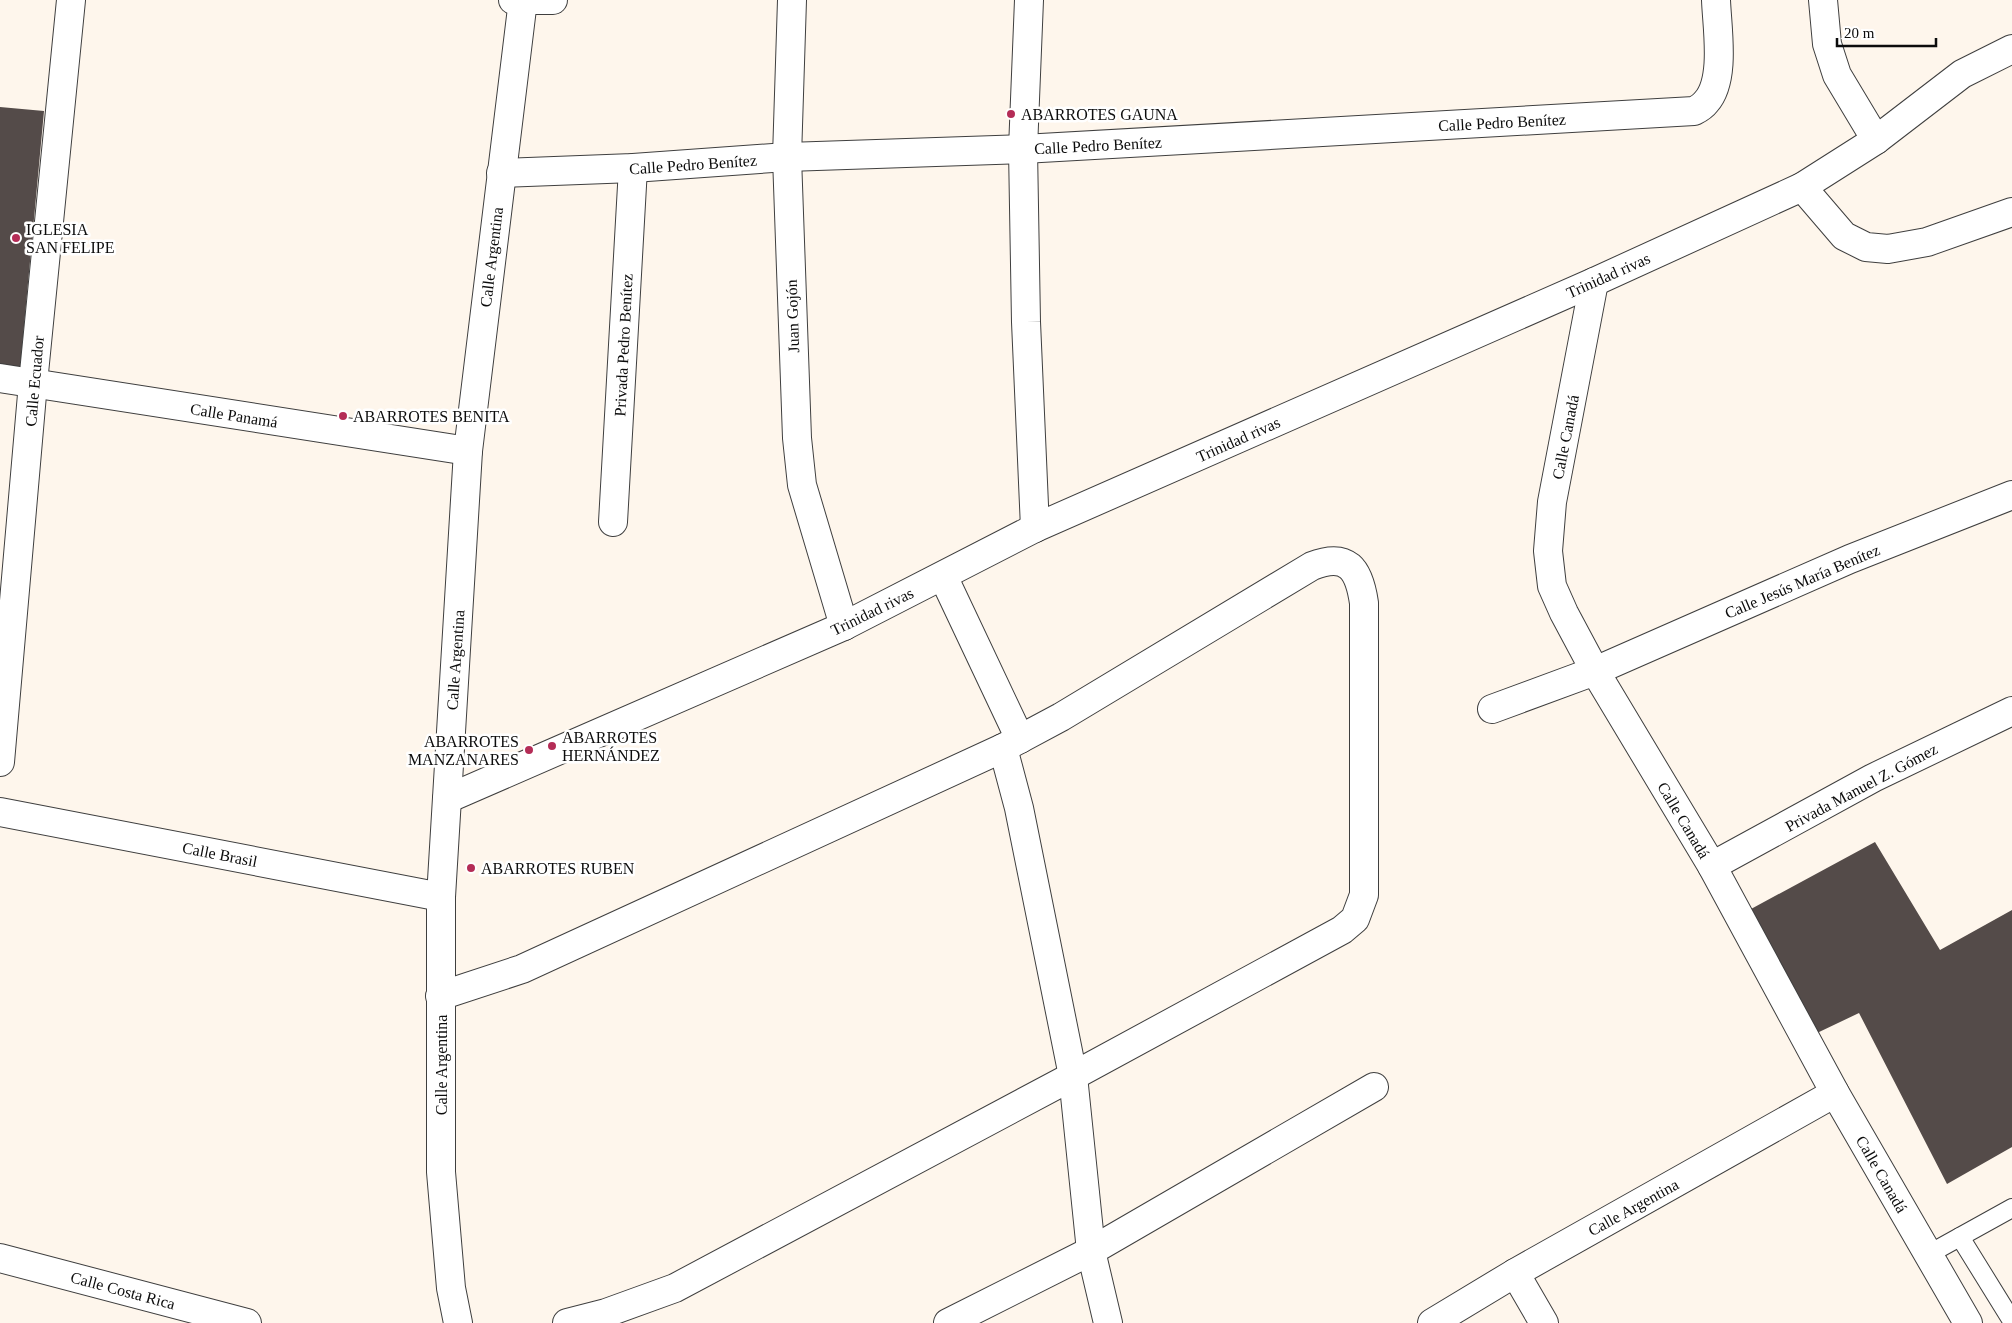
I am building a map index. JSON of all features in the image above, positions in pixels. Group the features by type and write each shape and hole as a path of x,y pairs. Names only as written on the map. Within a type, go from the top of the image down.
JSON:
{"street":[{"name":"Calle Ecuador","path":"0,762 33,383 71,0"},
{"path":"519,0 554,0"},
{"name":"Calle Argentina","path":"458,1323 451,1288 441,1172 441,897 468,451 501,173 519,0"},
{"name":"Juan Gojón","path":"792,0 787,157 797,438 802,485 844,626"},
{"path":"1029,0 1023,149 1026,322 1035,528"},
{"name":"Calle Pedro Benítez","path":"501,173 633,168 787,157 1023,149 1694,111 1706,103 1713,91 1718,67 1716,0"},
{"path":"1823,0 1827,44 1837,75 1876,140"},
{"name":"Trinidad rivas","path":"447,799 844,626 1035,528 1594,282 1802,187 1876,140 1962,74 2012,49"},
{"name":"Privada Pedro Benítez","path":"612,522 633,168"},
{"path":"1802,187 1844,236 1866,247 1888,249 1927,242 2012,212"},
{"name":"Calle Canadá","path":"1594,282 1552,502 1548,551 1552,586 1595,671 1712,866 1835,1093 1968,1323"},
{"name":"Calle Panamá","path":"0,378 468,451"},
{"name":"Calle Jesús María Benítez","path":"1492,709 1595,671 1850,559 2012,494"},
{"path":"440,996 522,969 1012,743 1061,716 1312,566 1327,560 1341,561 1351,567 1360,580 1364,603 1364,894 1356,919 1342,930 1073,1076 675,1288 606,1313 567,1323"},
{"path":"943,576 1012,743 1019,808 1073,1076 1091,1250 1108,1323"},
{"name":"Privada Manuel Z. Gómez","path":"1712,866 1874,778 2012,711"},
{"name":"Calle Brasil","path":"0,812 441,897"},
{"path":"948,1323 1091,1250 1374,1087"},
{"name":"Calle Argentina","path":"1432,1323 1515,1273 1835,1093"},
{"name":"Calle Costa Rica","path":"0,1258 247,1323"},
{"path":"1515,1273 1544,1323"}],"lane":[{"path":"1929,1254 2012,1208"},
{"path":"1960,1237 2012,1321"}],"building":[{"name":"IGLESIA SAN FELIPE","path":"0,107 44,111 20,369 0,364"},
{"path":"1875,842 1940,950 2012,910 2012,1147 1947,1184 1859,1013 1817,1033 1751,909"}],"place":[{"name":"ABARROTES GAUNA","path":"1011,114"},
{"name":"IGLESIA SAN FELIPE","path":"16,238"},
{"name":"ABARROTES BENITA","path":"343,416"},
{"name":"ABARROTES HERNÁNDEZ","path":"552,746"},
{"name":"ABARROTES MANZANARES","path":"529,750"},
{"name":"ABARROTES RUBEN","path":"471,868"}]}
